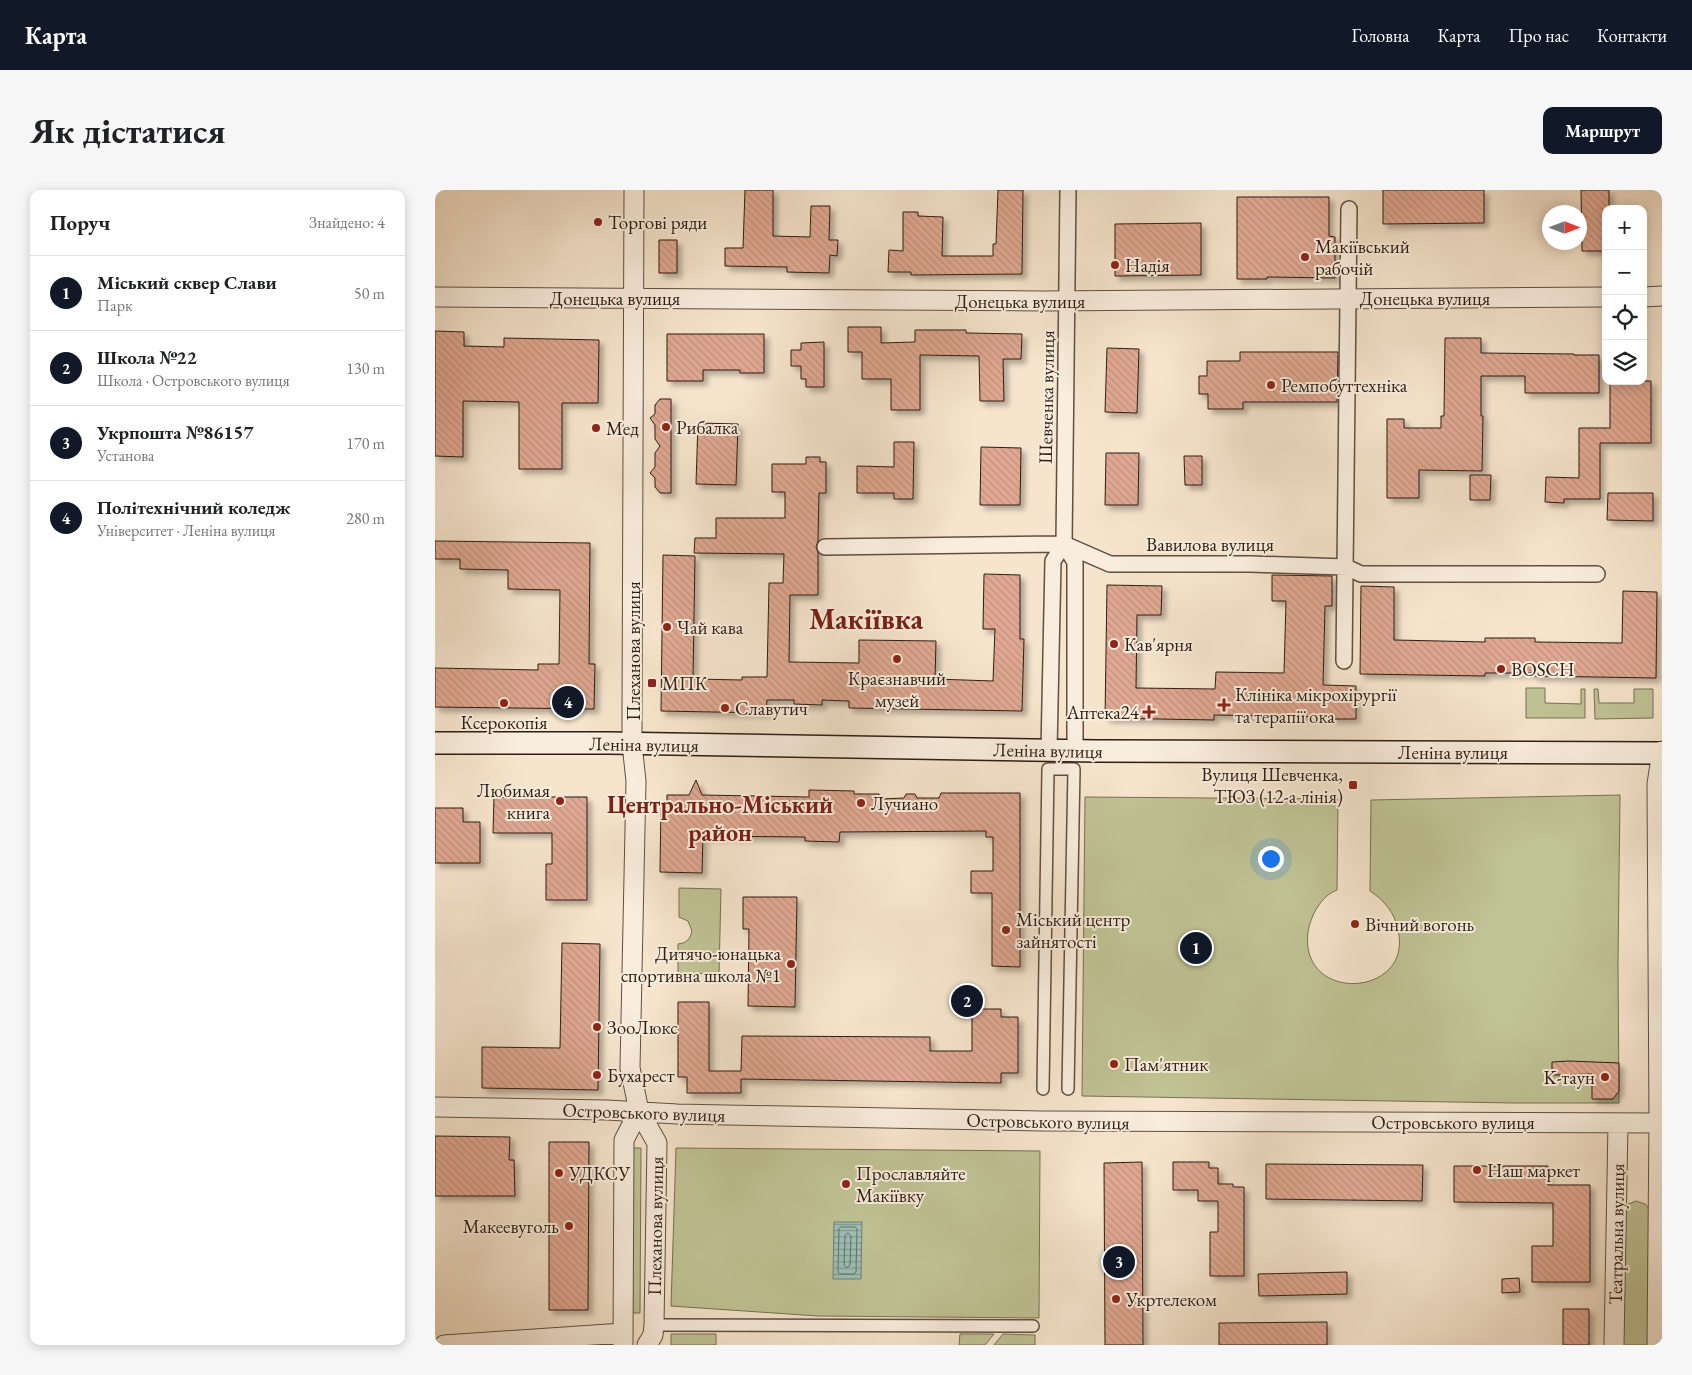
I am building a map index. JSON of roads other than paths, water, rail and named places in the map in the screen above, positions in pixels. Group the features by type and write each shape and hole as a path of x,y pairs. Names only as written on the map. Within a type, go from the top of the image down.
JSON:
{"main road":[{"name":"Леніна вулиця","path":"435,743 1049,750 1662,753"}],"street":[{"name":"Плеханова вулиця","path":"634,190 632,744 636,781 630,1068 639,1111 657,1143 651,1338"},
{"name":"Шевченка вулиця","path":"1069,190 1064,544 1075,562 1075,750"},
{"path":"1344,661 1349,209"},
{"path":"1647,296 1662,296"},
{"name":"Донецька вулиця","path":"435,297 1067,301 1602,297"},
{"name":"Шевченка вулиця","path":"1049,750 1053,561 1064,544"},
{"name":"Вавилова вулиця","path":"825,547 1064,544 1110,564 1250,564 1346,567 1361,574 1597,574"},
{"path":"1657,1345 1660,1123 1657,784 1662,753"},
{"path":"1043,1089 1048,769 1074,768 1068,1089"},
{"name":"Островського вулиця","path":"435,1107 1043,1122 1660,1123"},
{"name":"Плеханова вулиця","path":"623,1339 624,1140 639,1111"},
{"name":"Театральна вулиця","path":"1614,1345 1617,1123"},
{"path":"651,1338 1033,1326"},
{"path":"444,1345 623,1339"}],"water":[{"path":"834,1222 862,1222 861,1279 833,1279"}],"place":[{"name":"Торгові ряди","path":"598,222"},
{"name":"Макіївський рабочій","path":"1305,257"},
{"name":"Надія","path":"1115,265"},
{"name":"Ремпобуттехніка","path":"1271,385"},
{"name":"Рибалка","path":"666,427"},
{"name":"Мед","path":"596,428"},
{"name":"Чай кава","path":"667,627"},
{"name":"Кав'ярня","path":"1114,644"},
{"name":"Краєзнавчий музей","path":"897,659"},
{"name":"BOSCH","path":"1501,669"},
{"name":"МПК","path":"652,683"},
{"name":"Полiтехнiчний коледж","path":"568,702"},
{"name":"Ксерокопія","path":"504,703"},
{"name":"Клініка мікрохірургії та терапії ока","path":"1224,705"},
{"name":"Славутич","path":"725,708"},
{"name":"Аптека24","path":"1149,712"},
{"name":"Вулиця Шевченка, ТЮЗ (12-а лінія)","path":"1353,785"},
{"name":"Любимая книга","path":"560,801"},
{"name":"Лучиано","path":"861,803"},
{"name":"Вічний вогонь","path":"1355,924"},
{"name":"Міський центр зайнятості","path":"1006,930"},
{"name":"Міський сквер Слави","path":"1196,948"},
{"name":"Дитячо-юнацька спортивна школа №1","path":"791,964"},
{"name":"Школа №22","path":"967,1001"},
{"name":"ЗооЛюкс","path":"597,1027"},
{"name":"Пам'ятник","path":"1114,1064"},
{"name":"Бухарест","path":"597,1075"},
{"name":"K-таун","path":"1605,1077"},
{"name":"Наш маркет","path":"1477,1170"},
{"name":"УДКСУ","path":"559,1173"},
{"name":"Прославляйте Макіївку","path":"846,1184"},
{"name":"Макеевуголь","path":"569,1226"},
{"name":"Укрпошта №86157","path":"1119,1262"},
{"name":"Укртелеком","path":"1116,1299"}],"district":[{"name":"Макіївка","path":"866,619"},
{"name":"Центрально-Міський район","path":"720,819"}]}
